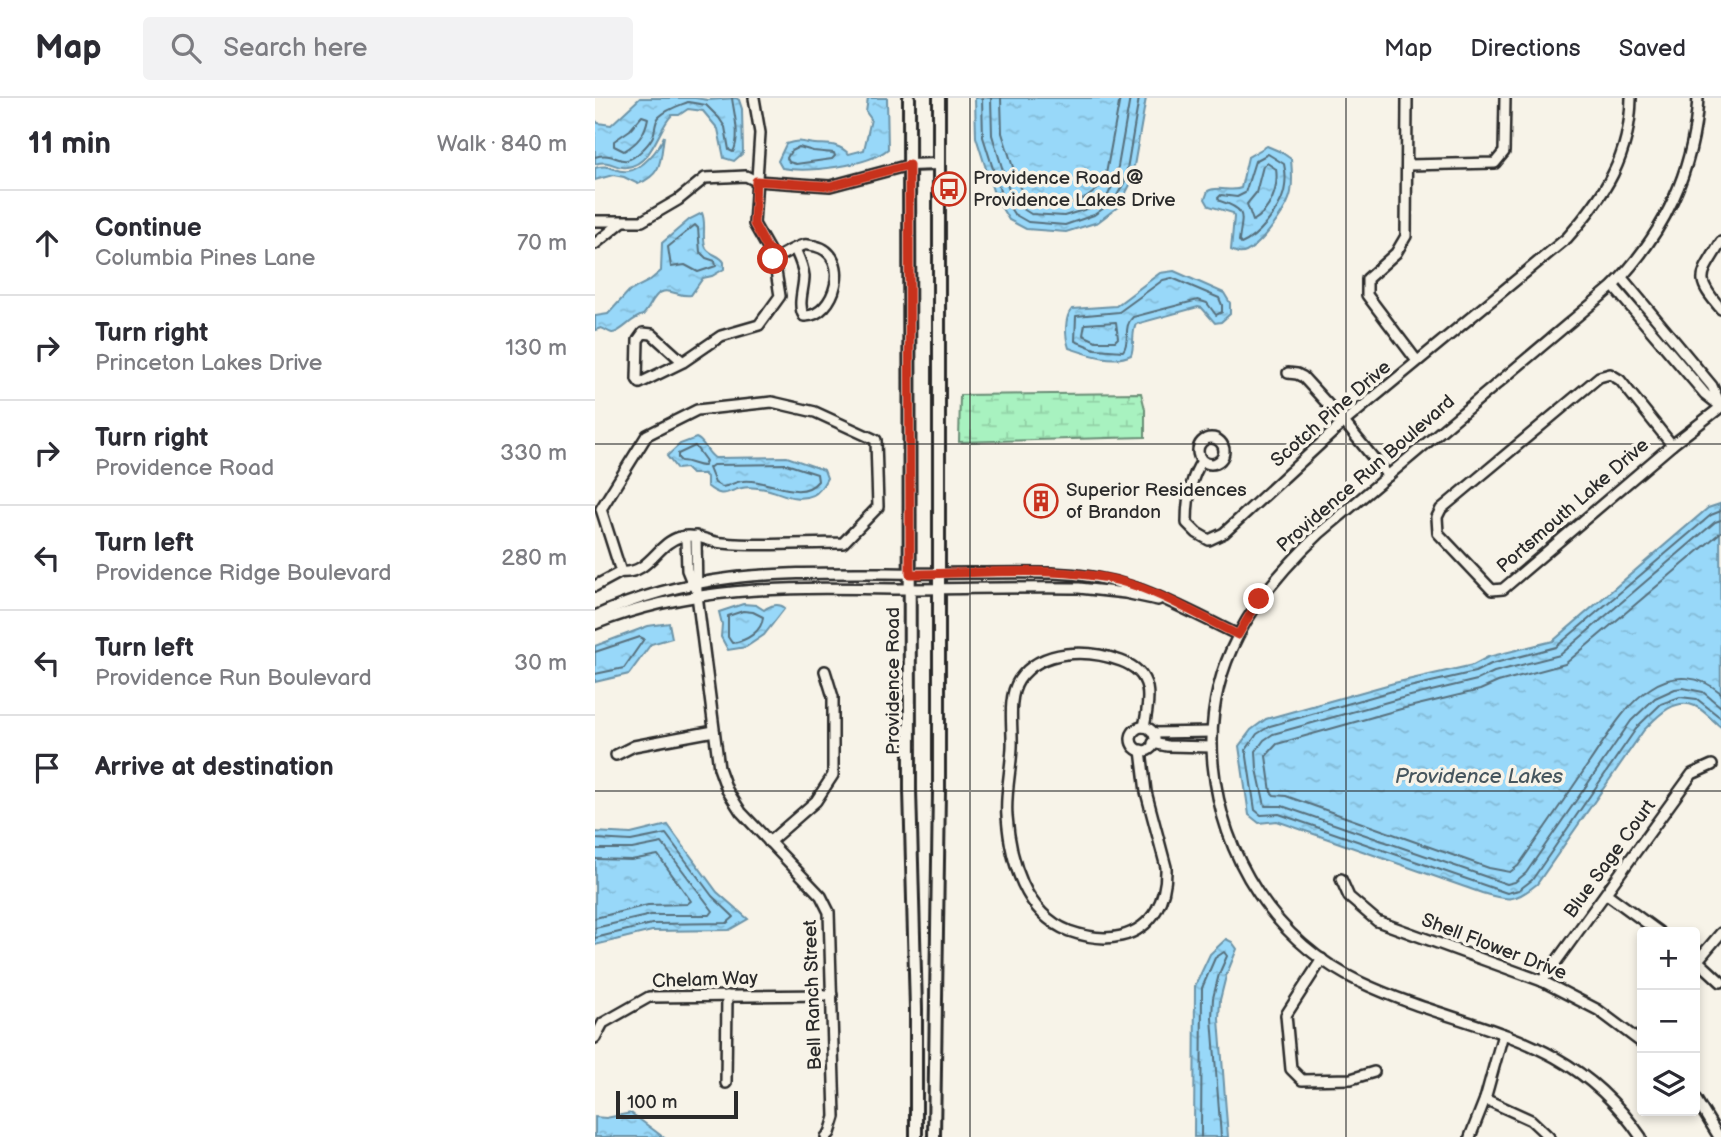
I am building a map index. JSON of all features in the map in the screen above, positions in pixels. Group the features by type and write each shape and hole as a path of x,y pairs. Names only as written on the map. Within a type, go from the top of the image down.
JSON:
{"main road":[{"name":"Providence Road","path":"909,98 910,790 916,1009 916,1137"},
{"path":"934,1137 939,792 939,98"},
{"path":"909,165 939,164"},
{"path":"916,1009 934,1009"}],"street":[{"path":"683,362 652,334 643,333 638,340 637,379 640,383 683,362 721,336 759,325 781,296 773,259 754,224 760,133 754,98"},
{"name":"Scotch Pine Drive","path":"1407,98 1406,236 1396,253 1367,279 1367,295 1417,361"},
{"path":"1408,165 1495,163 1504,152 1505,98"},
{"name":"Scotch Pine Drive","path":"1202,461 1195,470 1187,523 1209,540 1224,533 1344,422 1567,238 1608,186 1623,153 1631,118 1631,98"},
{"name":"Providence Run Boulevard","path":"1641,1137 1625,1114 1582,1073 1550,1053 1358,981 1322,959 1276,918 1258,895 1229,839 1221,813 1212,732 1221,678 1238,635 1259,599 1283,570 1320,533 1622,278 1651,241 1677,195 1690,153 1698,98"},
{"path":"595,220 642,221 678,200 705,178 747,176 756,181 830,186 909,165"},
{"path":"595,244 622,222"},
{"path":"1721,242 1703,272 1702,281 1705,290 1721,309"},
{"path":"773,259 805,244 822,248 835,259 838,274 829,301 824,309 808,317 801,311 803,268 795,249"},
{"path":"1622,278 1712,386 1721,407"},
{"path":"1613,286 1705,394 1721,407"},
{"path":"1288,373 1297,373 1303,377 1388,477"},
{"name":"Portsmouth Lake Drive","path":"1672,445 1620,380 1610,374 1605,375 1441,509 1437,517 1438,533 1486,586 1492,590 1503,589 1672,445 1721,407"},
{"path":"595,586 621,572 629,572 648,564 670,541 691,536 723,543 843,544 878,507 876,440 815,412 772,402 697,410 647,435 601,509 621,572"},
{"name":"Bell Ranch Street","path":"691,536 694,582 719,768 727,790 741,812 821,896 829,912 835,1117 826,1137"},
{"path":"595,616 647,595 694,582 771,574 1052,573 1094,576 1137,587 1238,635"},
{"path":"595,624 643,608 697,595 771,587 1091,589 1125,593 1180,606"},
{"path":"1141,750 1146,792 1166,867 1162,900 1157,911 1143,926 1119,937 1097,938 1063,928 1037,909 1027,893 1017,868 1008,826 1013,698 1018,682 1030,667 1051,657 1086,653 1122,661 1136,668 1148,690 1148,730 1153,743"},
{"path":"769,842 816,801 833,775 834,697 825,671"},
{"path":"1153,743 1149,749 1141,750 1132,745 1131,737 1137,728 1212,732"},
{"path":"616,755 634,746 714,731"},
{"path":"1153,743 1212,747"},
{"name":"Blue Sage Court","path":"1542,981 1692,774 1711,765"},
{"name":"Shell Flower Drive","path":"1341,879 1349,897 1377,921 1542,981 1598,1010 1637,1039"},
{"path":"1607,894 1653,927"},
{"path":"1700,955 1721,933"},
{"path":"1322,959 1286,1014 1291,1069 1302,1080 1351,1079 1374,1072"},
{"path":"1700,963 1721,982"},
{"name":"Chelam Way","path":"595,1038 603,1023 649,997 832,995"},
{"path":"726,1083 727,996"},
{"path":"1470,1137 1485,1099 1503,1034"},
{"path":"1485,1099 1531,1120 1549,1137"},
{"path":"1700,1106 1719,1137"}],"green space":[{"path":"1141,393 1145,409 1145,437 959,442 960,395"}],"water":[{"path":"640,98 736,98 742,109 743,153 734,161 724,158 718,129 703,111 688,109 679,115 672,115 649,153 636,164 622,167 606,163 595,164 595,120 611,125"},
{"path":"868,98 887,98 888,149 867,160 837,167 806,170 782,168 778,161 786,144 798,142 833,145 849,154 864,150 871,119 866,112"},
{"path":"975,98 1146,98 1131,183 1119,206 1098,222 1066,232 1026,229 1009,220 995,197 976,137"},
{"path":"664,136 657,170 646,180 638,184 613,175 595,180 595,168 628,171 639,167 654,152"},
{"path":"1267,146 1291,159 1291,192 1280,216 1266,234 1252,248 1238,253 1231,250 1233,213 1209,206 1205,199 1208,191 1212,189 1241,188 1248,157"},
{"path":"702,213 706,248 724,262 724,269 703,278 691,295 661,292 643,315 615,333 601,328 595,330 595,316 608,314 629,291 649,281 661,271 662,243 690,219"},
{"path":"1174,271 1224,293 1230,303 1230,314 1221,322 1215,323 1198,307 1136,324 1131,355 1124,358 1100,357 1069,348 1066,327 1072,309 1116,306 1160,273"},
{"path":"696,438 715,458 787,457 824,470 827,478 818,492 800,498 750,487 717,493 707,486 707,477 704,474 692,474 686,468 677,469 667,456 680,444"},
{"name":"Providence Lakes","path":"1720,504 1721,727 1698,708 1687,704 1673,706 1660,714 1644,730 1537,884 1529,890 1511,898 1491,896 1277,821 1259,823 1249,815 1239,746 1251,730 1266,719 1394,683 1473,665 1488,657 1553,641 1708,508"},
{"path":"743,604 756,605 764,610 775,605 785,608 764,635 746,647 728,650 721,637 719,612"},
{"path":"669,623 672,638 651,644 629,674 595,682 595,646 648,626"},
{"path":"668,825 717,892 748,919 729,930 652,931 595,945 595,832 631,834"},
{"path":"1226,939 1237,949 1226,976 1219,1019 1228,1137 1194,1137 1195,986 1210,954"},
{"path":"631,1113 663,1137 595,1137 595,1117 606,1118"}],"place":[{"name":"Providence Road @ Providence Lakes Drive","path":"949,189"},
{"name":"Superior Residences of Brandon","path":"1041,501"}],"route":[{"path":"773,259 754,224 756,181 830,186 909,165 910,574 1069,573 1094,576 1122,582 1151,593 1238,635 1259,599"}]}
